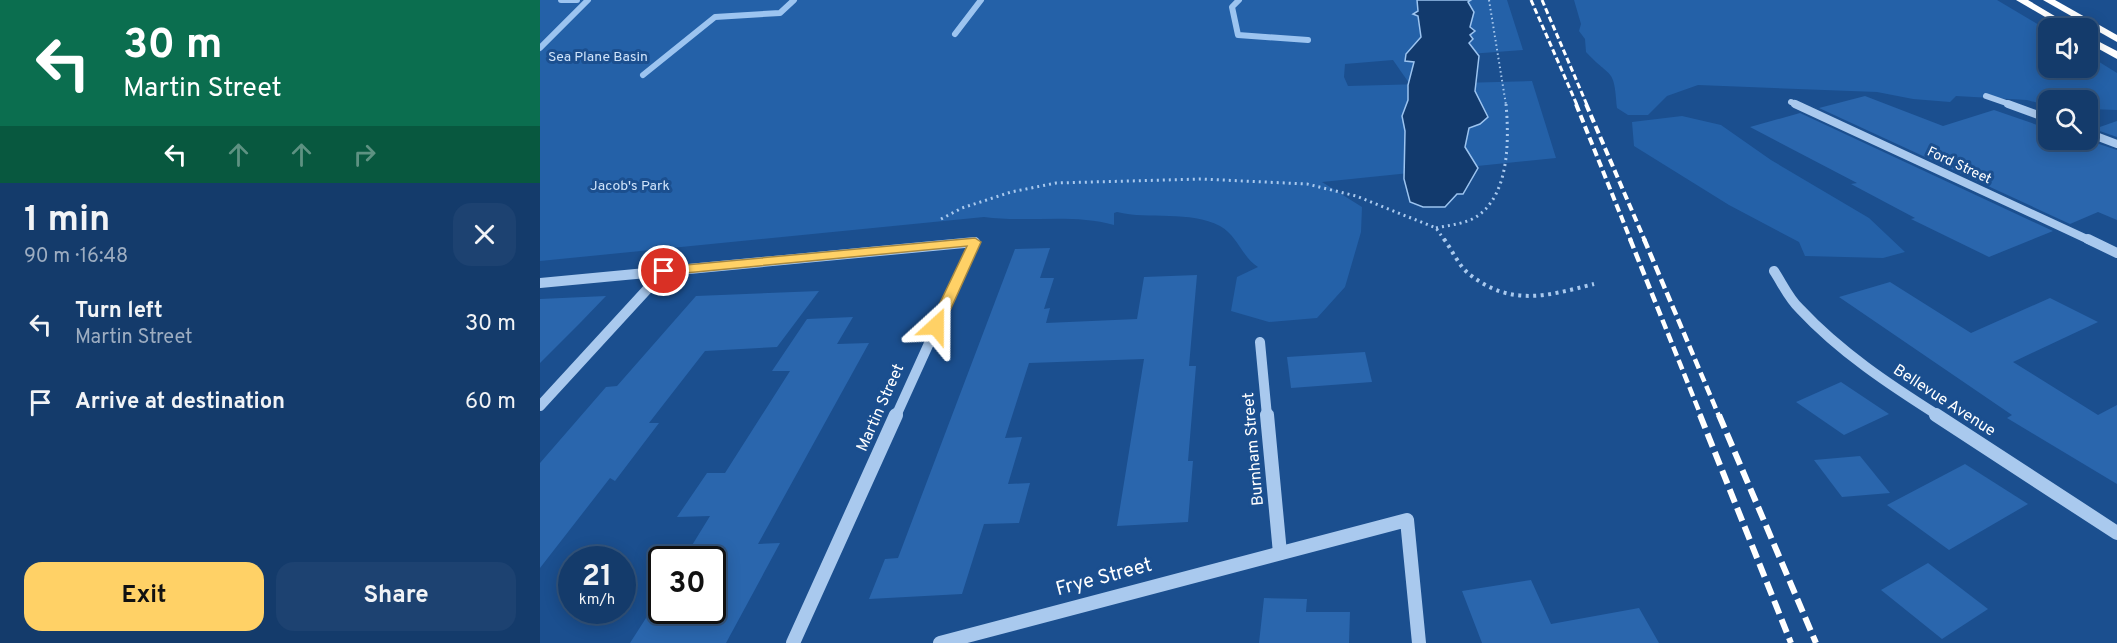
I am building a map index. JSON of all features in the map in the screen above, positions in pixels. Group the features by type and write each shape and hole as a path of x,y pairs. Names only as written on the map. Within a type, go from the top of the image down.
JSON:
{"highway":[{"path":"2021,0 2052,18"},
{"path":"2048,0 2117,39"},
{"path":"2098,45 2117,56"}],"street":[{"path":"1986,96 2038,115"},
{"name":"Ford Street","path":"1791,102 2117,253"},
{"path":"2098,137 2117,144"},
{"name":"Martin Street","path":"540,283 975,242 793,643"},
{"path":"540,406 664,271"},
{"name":"Bellevue Avenue","path":"1774,271 1798,308 1875,375 2117,533"},
{"name":"Burnham Street","path":"1260,342 1280,553"},
{"name":"Frye Street","path":"940,643 1407,520 1419,643"}],"path":[{"path":"1436,228 1472,220 1482,213 1498,190 1503,177 1507,110 1489,0"},
{"path":"914,248 921,237 939,220 962,208 1011,192 1056,183 1201,179 1307,184 1356,196 1436,228 1468,273 1508,296 1554,294 1594,284"}],"green space":[{"path":"540,0 1507,0 1523,50 1415,58 1409,83 1393,60 1345,64 1344,77 1348,86 1532,81 1556,158 1322,182 1362,207 1361,232 1345,287 1317,318 1269,322 1231,311 1237,277 1258,267 1252,263 1231,235 1220,226 1196,218 1117,212 1114,213 1114,225 1098,221 1066,219 984,217 540,261"},
{"path":"1574,0 1997,0 2038,24 2038,78 2098,78 2098,61 2117,73 2117,110 2098,109 2098,90 2038,90 2038,103 2027,100 1956,96 1950,102 1913,99 1877,92 1698,85 1667,96 1648,115 1628,115 1617,108 1613,79 1586,52 1585,39 1579,31 1581,24"},
{"path":"1682,116 1721,125 1771,160 1869,218 1905,252 1883,258 1805,256 1799,242 1729,205 1634,146 1632,122"}],"shaded area":[{"path":"1417,0 1471,0 1468,2 1474,12 1470,27 1475,31 1470,35 1473,39 1469,43 1479,56 1475,91 1488,117 1480,124 1469,128 1465,147 1478,168 1463,194 1457,194 1445,207 1423,207 1410,202 1404,179 1405,131 1402,116 1408,100 1408,85 1414,62 1405,61 1406,54 1421,37 1418,16 1413,14 1418,11"}],"building":[{"path":"1865,96 1943,126 1994,110 2038,125 2038,150 2098,150 2098,144 2117,150 2117,220 2098,212 2070,224 1819,108"},
{"path":"1800,113 2053,231 1989,257 1911,219 1915,218 1851,184 1857,183 1750,127"},
{"path":"2117,121 2117,137 2098,130 2098,128"},
{"path":"1050,248 1040,278 1054,278 1044,309 1050,308 1046,323 1137,319 1144,277 1197,275 1189,366 1196,366 1188,461 1193,461 1188,522 1117,526 1144,359 1029,363 1005,438 1022,437 1008,484 1030,483 1019,523 984,524 962,594 869,599 885,559 898,558 1015,249"},
{"path":"1890,282 1971,333 2050,298 2098,322 2013,362 2098,415 2117,405 2117,484 2007,418 2012,415 1839,297"},
{"path":"819,291 777,347 705,351 649,423 659,423 615,481 610,478 540,568 540,463 606,387 617,386 696,296"},
{"path":"606,296 580,323 540,363 540,299"},
{"path":"853,317 837,344 869,343 758,544 780,543 726,643 630,643 648,615 648,624 726,624 726,546 692,546 710,516 677,517 707,473 725,473 790,371 772,371 807,319"},
{"path":"1365,352 1372,382 1291,388 1287,357"},
{"path":"1841,382 1889,414 1844,435 1796,402"},
{"path":"1860,456 1890,493 1842,497 1814,460"},
{"path":"1965,464 2028,504 1949,550 1887,505"},
{"path":"1928,563 1988,609 1942,639 1881,590"},
{"path":"1531,580 1551,624 1639,608 1659,643 1482,643 1462,591"},
{"path":"1264,598 1307,599 1306,612 1350,612 1349,643 1259,643"}],"waterway":[{"path":"561,0 577,0"},
{"path":"540,48 588,0"},
{"path":"643,75 715,17 780,13 794,0"},
{"path":"955,34 981,0"},
{"path":"1239,0 1232,7 1238,35 1308,40"}],"railway":[{"path":"1531,0 1577,105"},
{"path":"1542,0 1587,105"},
{"path":"1576,104 1631,241"},
{"path":"1586,104 1645,241"},
{"path":"1630,239 1701,416"},
{"path":"1644,239 1719,416"},
{"path":"1700,415 1791,643"},
{"path":"1719,415 1816,643"}],"route":[{"path":"664,271 975,242 936,326"}],"park label":[{"name":"Sea Plane Basin","path":"598,57"},
{"name":"Jacob's Park","path":"630,186"}]}
